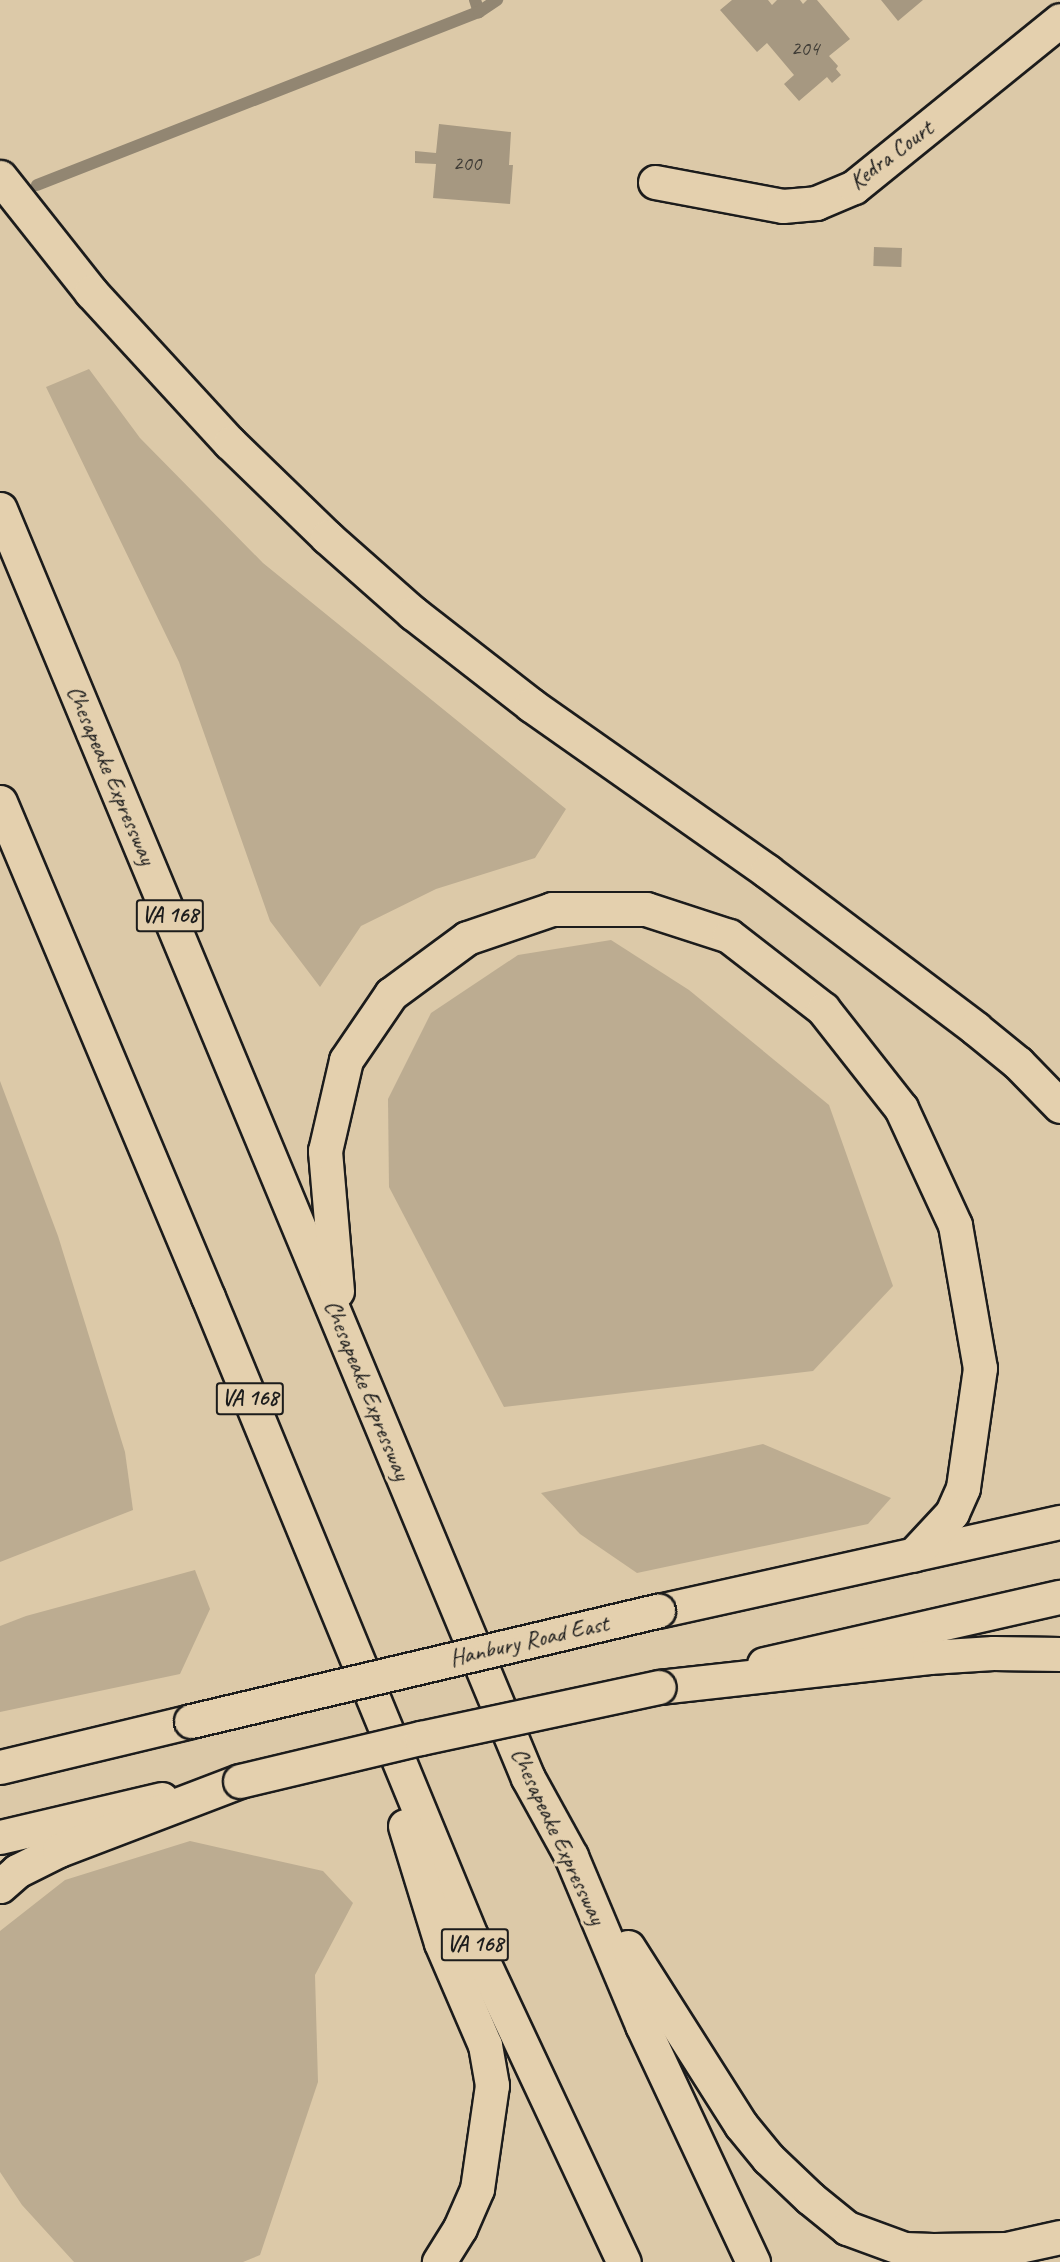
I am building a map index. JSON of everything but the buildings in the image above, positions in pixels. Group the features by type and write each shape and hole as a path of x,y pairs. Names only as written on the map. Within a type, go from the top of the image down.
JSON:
{"main road":[{"name":"Kedra Court","path":"655,182 783,206 816,203 854,187 1060,20"},
{"path":"0,177 84,284 230,443 327,537 413,613 531,705 767,871 975,1028 1018,1063 1060,1106"},
{"name":"Chesapeake Expressway","path":"0,509 340,1322 442,1576 524,1768 571,1856 642,2025 753,2262"},
{"name":"VA 168","path":"0,802 343,1621 471,1936 624,2262"},
{"path":"340,1322 325,1151 346,1060 391,994 466,938 552,909 646,909 729,936 823,1009 901,1108 955,1225 980,1368 963,1488 952,1513 913,1555"},
{"name":"Hanbury Road East","path":"0,1767 658,1611 1060,1522"},
{"path":"0,1837 421,1738 1060,1597"},
{"path":"343,1621 441,1943 485,2045 490,2075 490,2097 477,2189 460,2228 439,2262"},
{"path":"659,1687 929,1657 993,1653 1060,1654"},
{"path":"0,1886 17,1871 59,1850 240,1781"},
{"path":"571,1856 678,2029 741,2125 777,2166 846,2228 904,2249 1006,2249 1060,2237"}],"shaded area":[{"path":"89,369 140,438 263,563 566,809 535,858 436,889 361,926 320,987 270,921 179,662 46,387"},
{"path":"611,940 689,990 829,1105 893,1286 813,1371 504,1407 389,1187 388,1099 431,1013 518,955"},
{"path":"0,1081 58,1236 125,1452 133,1510 0,1562"},
{"path":"763,1444 891,1498 868,1524 637,1573 580,1534 541,1493"},
{"path":"195,1570 210,1609 180,1674 0,1712 0,1626 26,1616"},
{"path":"190,1841 323,1871 353,1903 315,1975 318,2082 260,2255 243,2262 74,2262 22,2205 0,2172 0,1931 65,1880"}],"waterway":[{"path":"475,0 479,12"},
{"path":"37,185 479,12 497,0"}]}
